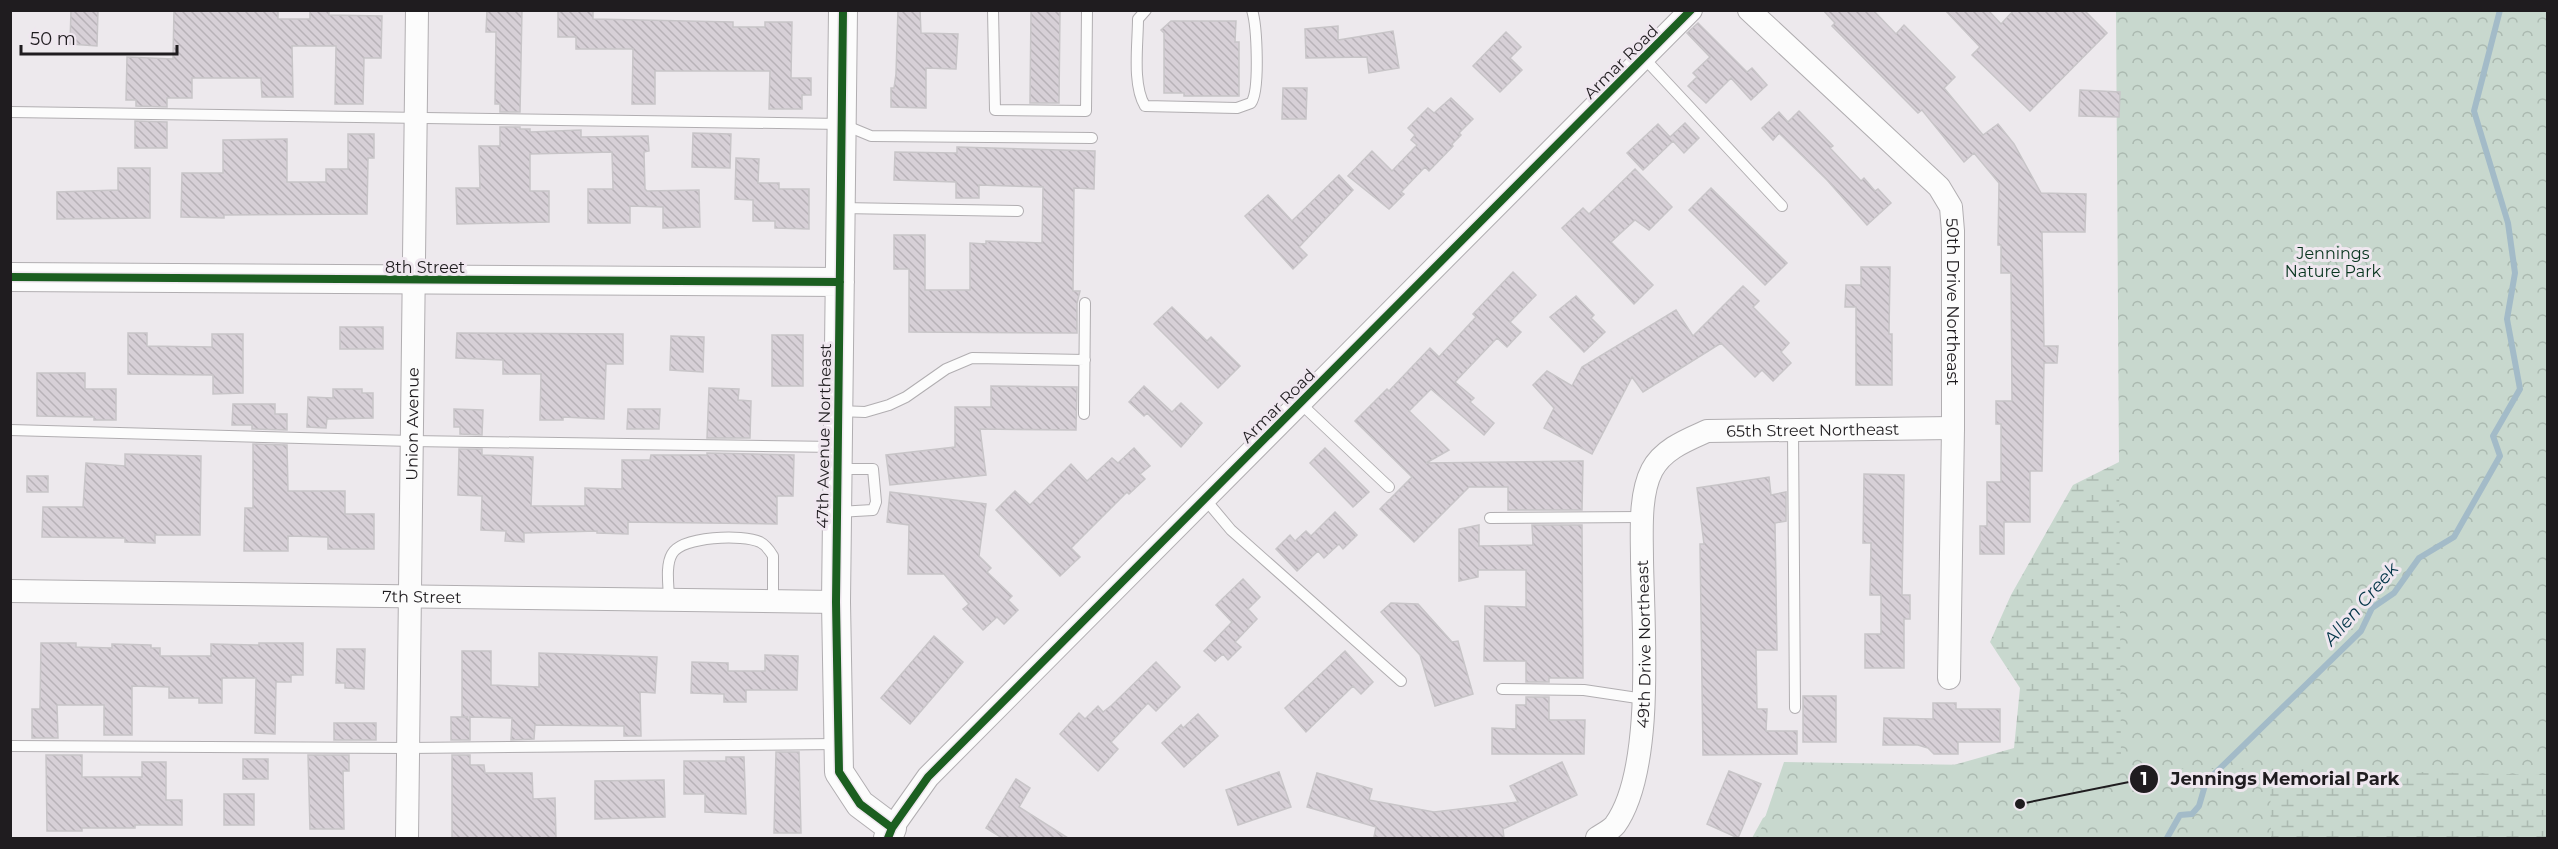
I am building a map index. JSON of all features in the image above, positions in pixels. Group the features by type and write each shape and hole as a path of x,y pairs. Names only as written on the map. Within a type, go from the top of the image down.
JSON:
{"street":[{"name":"Union Avenue","path":"407,838 417,10"},
{"name":"47th Avenue Northeast","path":"843,10 836,602 839,772 860,804 890,833"},
{"name":"Armar Road","path":"890,833 928,777 1691,10"},
{"name":"50th Drive Northeast","path":"1749,10 1939,187 1951,207 1953,428 1949,678"},
{"name":"8th Street","path":"10,277 840,282"},
{"name":"65th Street Northeast","path":"1674,446 1707,431 1953,428"},
{"name":"49th Drive Northeast","path":"1597,838 1614,826 1631,793 1644,699 1641,517 1652,470 1674,446"},
{"name":"7th Street","path":"10,591 836,602"}],"lane":[{"path":"993,10 995,110 1086,111 1087,10"},
{"path":"1146,10 1138,19 1138,86 1140,99 1145,106 1237,108 1251,103 1256,91 1255,24 1252,10"},
{"path":"1644,58 1782,206"},
{"path":"10,112 842,124 872,136 1092,138"},
{"path":"841,208 1018,211"},
{"path":"1084,414 1085,303"},
{"path":"838,411 865,412 889,405 906,397 946,369 972,358 1085,360"},
{"path":"1300,403 1389,488"},
{"path":"10,430 411,441 838,458 873,469 876,502 873,510 837,512"},
{"path":"1793,430 1795,708"},
{"path":"1204,499 1231,530 1401,681"},
{"path":"1490,518 1641,517"},
{"path":"669,600 669,568 671,556 676,548 693,540 747,539 762,542 773,556 773,601"},
{"path":"1502,689 1584,690 1644,699"},
{"path":"10,746 408,748 838,744"}],"green space":[{"name":"Jennings Nature Park","path":"2116,11 2547,11 2547,775 2121,765"},
{"name":"Jennings Nature Park","path":"2547,11 2547,838 1752,838 1763,818 1787,804 1936,770 2014,748 2020,688 1990,642 2011,595 2073,485 2127,458"},
{"path":"1784,762 2270,770 2271,838 1758,838"}],"building":[{"path":"71,10 98,10 97,46 70,44"},
{"path":"174,10 278,11 278,19 310,19 310,10 329,10 329,15 382,16 381,58 364,58 363,104 335,104 336,46 292,46 293,97 262,97 261,78 192,78 192,98 167,98 167,107 136,106 136,100 126,100 127,57 173,59"},
{"path":"487,10 522,10 520,112 500,112 500,104 495,104 496,32 486,32"},
{"path":"558,10 593,10 593,19 733,22 733,27 765,27 765,22 792,22 791,78 811,78 811,95 802,95 802,109 769,109 770,71 655,71 655,104 632,104 633,49 576,49 576,37 558,37"},
{"path":"898,10 920,10 921,33 958,34 956,69 926,68 926,108 891,107 891,88 894,88 896,74"},
{"path":"1031,10 1060,10 1059,103 1030,103"},
{"path":"1823,10 1873,10 1896,34 1904,25 1955,77 1944,88 1983,135 1998,124 2014,144 2041,193 2086,194 2085,232 2042,232 2044,346 2058,346 2057,363 2044,363 2042,471 2030,471 2030,522 2004,522 2004,554 1980,554 1980,526 1987,526 1987,482 2001,482 2001,424 1996,424 1996,401 2012,401 2011,273 2001,273 2001,245 1998,245 1999,183 1974,153 1964,162 1922,110 1918,113 1832,26 1835,23"},
{"path":"1945,10 1988,10 2001,24 2014,10 2084,10 2107,33 2030,111 1972,55 1980,47"},
{"path":"1171,21 1236,21 1235,42 1239,42 1239,96 1184,96 1184,93 1164,93 1164,33 1161,30"},
{"path":"1698,23 1747,72 1752,68 1767,85 1751,100 1731,78 1706,103 1688,86 1697,77 1693,73 1710,57 1687,33"},
{"path":"1338,26 1338,40 1393,31 1399,68 1369,73 1367,57 1306,58 1305,29"},
{"path":"1506,32 1521,47 1510,58 1522,70 1500,92 1473,66"},
{"path":"1283,88 1307,88 1306,119 1282,119"},
{"path":"2080,90 2120,92 2119,117 2079,116"},
{"path":"1451,98 1473,119 1459,133 1461,135 1452,144 1453,146 1429,171 1425,167 1401,192 1404,194 1389,209 1348,176 1372,151 1392,171 1417,145 1411,140 1415,135 1408,128 1428,108 1434,113"},
{"path":"1799,111 1833,146 1830,148 1861,181 1864,178 1875,191 1878,189 1891,203 1867,225 1827,180 1779,133 1773,140 1762,128 1779,112 1788,122"},
{"path":"135,121 167,122 167,148 135,148"},
{"path":"1685,123 1699,138 1684,153 1673,141 1643,170 1627,153 1658,124 1670,137"},
{"path":"500,127 520,127 520,129 530,129 530,132 581,130 581,137 648,136 649,151 644,152 645,189 647,191 699,190 700,227 663,228 663,207 630,206 630,223 588,223 588,189 613,189 612,152 530,154 530,191 549,191 549,222 457,224 456,188 480,188 479,146 500,146"},
{"path":"693,133 731,134 730,168 692,167"},
{"path":"348,134 374,134 374,158 368,158 367,214 181,217 182,173 223,173 223,140 287,139 287,182 326,182 326,169 348,169"},
{"path":"957,147 1095,151 1094,189 1074,188 1073,291 1080,291 1077,303 1077,333 909,332 909,269 894,269 894,235 925,235 925,290 970,290 970,243 986,244 986,241 1042,243 1043,187 979,185 979,198 956,198 956,182 894,180 895,152 957,153"},
{"path":"736,158 759,159 758,183 779,183 779,189 809,189 809,229 775,228 775,221 753,221 753,200 735,199"},
{"path":"118,168 150,168 150,218 57,219 57,192 118,190"},
{"path":"1635,169 1672,207 1649,230 1635,220 1611,242 1653,285 1634,304 1562,228 1583,208 1589,214"},
{"path":"1339,175 1353,190 1299,247 1307,255 1293,269 1245,216 1268,195 1292,221"},
{"path":"1711,188 1787,263 1765,285 1689,210"},
{"path":"1861,267 1890,267 1889,334 1892,334 1892,385 1856,385 1856,307 1845,307 1846,285 1861,285"},
{"path":"1513,272 1536,295 1510,322 1521,332 1507,347 1497,338 1455,382 1474,398 1470,402 1494,423 1484,435 1431,389 1409,411 1449,450 1426,463 1583,461 1582,510 1508,510 1508,487 1469,487 1414,542 1380,509 1412,477 1355,421 1387,389 1389,391 1430,348 1439,357 1476,317 1473,314"},
{"path":"1743,286 1759,301 1753,307 1789,343 1781,352 1791,363 1773,381 1762,370 1755,377 1721,343 1643,392 1632,377 1592,454 1544,428 1554,408 1533,385 1547,371 1572,386 1582,367 1676,310 1693,336"},
{"path":"1576,296 1594,315 1591,318 1605,332 1584,352 1550,317"},
{"path":"1172,307 1207,341 1211,337 1240,366 1218,388 1154,324"},
{"path":"340,327 383,327 383,349 340,349"},
{"path":"128,333 147,333 147,346 212,347 212,334 243,334 243,393 213,394 213,375 128,374"},
{"path":"457,333 623,334 623,364 606,364 604,419 563,417 563,420 540,420 541,374 503,374 503,360 456,358"},
{"path":"772,335 803,335 803,386 772,386"},
{"path":"671,336 704,337 703,372 670,370"},
{"path":"37,373 85,373 85,389 116,389 116,420 94,420 94,417 37,416"},
{"path":"991,386 1077,387 1076,430 980,429 986,475 890,485 886,455 955,447 955,407 991,407"},
{"path":"1144,386 1172,412 1181,403 1202,423 1181,447 1147,413 1144,416 1129,402"},
{"path":"709,388 739,389 738,400 751,401 750,438 707,438"},
{"path":"333,389 362,389 362,393 373,393 373,418 327,419 326,428 307,427 308,397 333,398"},
{"path":"233,404 275,404 275,414 287,414 287,430 252,429 252,425 232,425"},
{"path":"454,409 483,410 482,435 460,434 460,427 454,427"},
{"path":"628,409 660,409 659,429 627,429"},
{"path":"253,444 287,445 288,491 345,491 345,514 374,514 374,549 328,549 328,537 288,536 288,551 244,551 245,508 253,508"},
{"path":"1134,448 1150,466 1140,474 1145,479 1129,494 1127,492 1071,548 1080,557 1060,576 996,510 1015,491 1030,505 1071,464 1087,481 1112,458 1118,463"},
{"path":"1325,448 1369,492 1353,507 1310,463"},
{"path":"459,449 482,449 482,455 533,457 531,506 585,506 585,488 622,489 622,460 650,460 651,455 707,455 707,453 794,455 793,496 777,496 777,524 628,522 628,534 597,533 597,531 524,533 524,542 505,541 506,531 481,530 482,496 458,495"},
{"path":"125,454 201,456 200,535 155,535 155,543 125,542 125,538 42,537 43,507 83,507 86,463 125,466"},
{"path":"1864,474 1904,475 1902,595 1910,595 1910,619 1904,619 1904,668 1865,668 1865,634 1881,634 1881,595 1870,595 1871,543 1863,543"},
{"path":"27,476 48,476 48,492 27,492"},
{"path":"1769,477 1771,495 1786,492 1786,521 1775,523 1777,650 1756,650 1757,709 1767,709 1766,731 1797,731 1797,754 1703,755 1700,544 1704,544 1697,488"},
{"path":"890,492 986,504 979,556 991,568 987,572 1012,596 1008,600 1018,610 1004,624 997,617 983,630 963,609 969,604 944,574 908,574 909,525 887,522"},
{"path":"1335,512 1357,535 1343,549 1339,544 1324,558 1318,551 1297,571 1276,549 1290,535 1295,541 1306,531 1311,536"},
{"path":"1479,525 1479,546 1533,545 1532,525 1582,525 1583,678 1549,678 1549,682 1526,682 1526,661 1484,661 1485,606 1526,607 1526,570 1478,570 1478,577 1459,581 1459,529"},
{"path":"1243,579 1260,597 1248,609 1257,619 1235,642 1241,647 1228,660 1223,654 1215,661 1204,651 1232,622 1216,605"},
{"path":"1391,603 1418,604 1452,642 1458,641 1473,694 1435,706 1420,655 1381,612"},
{"path":"934,636 963,662 910,724 881,698"},
{"path":"41,643 76,643 76,647 112,648 112,644 151,645 151,648 160,648 160,656 211,656 211,644 303,643 303,675 291,675 291,682 276,682 275,734 255,733 256,678 222,678 222,703 199,703 199,698 169,698 169,687 132,686 132,735 104,735 104,705 57,705 58,738 32,738 32,709 40,709"},
{"path":"337,649 365,649 364,689 345,688 345,683 336,683"},
{"path":"462,651 491,651 491,685 539,687 539,653 657,657 655,693 640,692 641,736 624,736 624,726 535,725 534,739 511,740 512,718 470,717 470,740 451,740 451,717 462,717"},
{"path":"1345,651 1373,682 1361,694 1353,686 1306,732 1285,708"},
{"path":"765,655 798,656 797,690 746,690 746,702 724,702 724,694 691,693 692,662 728,663 728,671 765,671"},
{"path":"1156,662 1180,687 1156,711 1148,703 1111,742 1118,749 1098,771 1060,734 1079,713 1085,719 1098,706 1103,712"},
{"path":"1803,696 1836,696 1836,742 1803,742"},
{"path":"1526,697 1549,697 1549,720 1585,720 1584,754 1492,754 1492,728 1516,729 1516,705 1526,705"},
{"path":"1933,703 1956,703 1956,709 2000,709 2000,742 1958,742 1958,754 1934,754 1928,748 1918,745 1883,745 1884,718 1933,719"},
{"path":"1198,714 1218,736 1184,767 1162,743 1181,725 1183,728"},
{"path":"334,723 376,723 376,740 334,740"},
{"path":"776,752 799,752 801,833 774,833"},
{"path":"46,755 82,755 82,777 142,777 142,762 166,762 166,800 182,800 182,825 135,825 135,828 82,828 82,831 47,831"},
{"path":"308,755 349,755 349,771 343,771 344,829 310,829"},
{"path":"452,755 470,755 470,765 484,765 485,773 532,773 533,799 555,798 556,838 452,838"},
{"path":"726,757 744,757 746,814 705,812 705,794 684,794 684,761 726,761"},
{"path":"243,759 268,759 268,779 243,779"},
{"path":"1562,762 1577,795 1503,829 1504,838 1374,837 1376,827 1307,807 1317,773 1372,789 1369,800 1434,812 1518,802 1510,786"},
{"path":"1729,771 1761,784 1738,838 1707,824"},
{"path":"1279,772 1291,807 1238,825 1226,790"},
{"path":"1016,779 1030,788 1019,807 1068,838 1002,838 986,828"},
{"path":"664,780 665,817 595,819 595,781"},
{"path":"224,794 254,794 254,825 224,825"}],"waterway":[{"name":"Allen Creek","path":"2167,838 2180,815 2192,814 2199,806 2206,782 2361,631 2372,608 2394,593 2419,558 2454,537 2500,456 2493,436 2520,389 2507,319 2515,273 2508,223 2474,111 2500,10"}],"cycle path":[{"path":"843,10 836,602 839,772 860,804 892,828"},
{"path":"888,838 892,828 928,777 1691,10"},
{"path":"10,277 840,282"}],"place":[{"name":"Jennings Memorial Park","path":"2020,804"}]}
